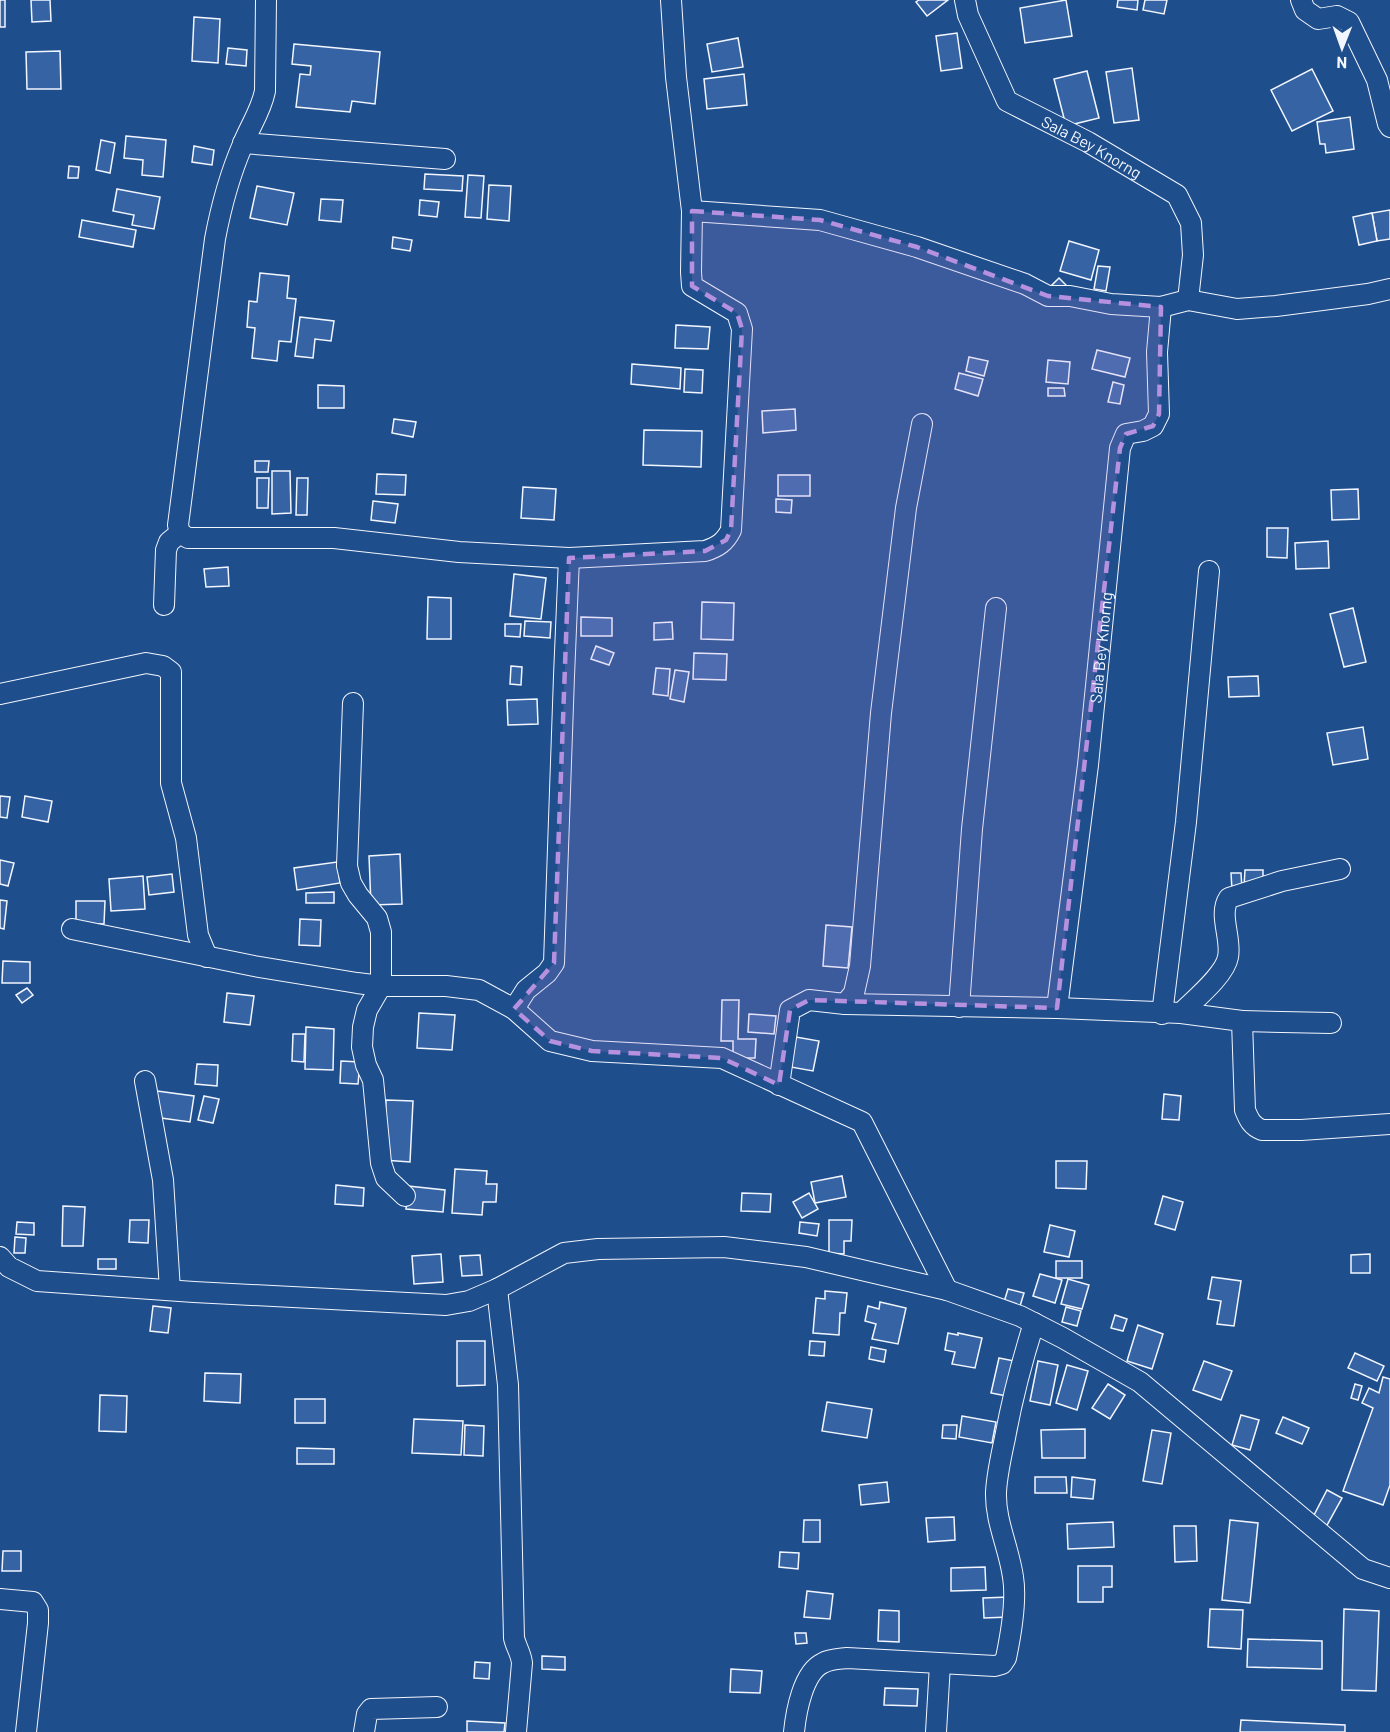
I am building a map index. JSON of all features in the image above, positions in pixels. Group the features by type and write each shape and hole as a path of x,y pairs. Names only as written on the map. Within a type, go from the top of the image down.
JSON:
{"street":[{"path":"266,0 265,91 262,106 243,143 226,192 215,239 178,525 180,533 188,538 334,538 459,552 569,558 705,551 717,547 726,540 731,530 742,329 737,313 692,286 692,211 676,77 671,0"},
{"name":"Sala Bey Knorng","path":"965,0 968,15 1006,101 1088,142 1177,195 1191,223 1193,255 1188,300"},
{"path":"1301,0 1305,10 1318,19 1337,16 1349,22 1381,68 1377,80 1390,127"},
{"path":"243,143 445,159"},
{"path":"692,211 820,220 917,247 1025,284 1048,296 1070,296 1111,304 1161,307 1188,300 1237,309 1311,302 1390,289"},
{"name":"Sala Bey Knorng","path":"1057,1008 1086,776 1120,448 1126,435 1153,426 1159,414 1157,352 1161,307"},
{"path":"845,1004 854,993 860,966 881,713 906,508 922,424"},
{"path":"164,605 166,550 169,542 180,533"},
{"path":"514,1009 526,990 547,973 555,963 569,558"},
{"path":"1171,1013 1209,571"},
{"path":"959,1007 972,829 996,608"},
{"path":"0,694 146,663 163,666 171,672 171,783 186,838 198,935 207,957"},
{"path":"353,703 347,866 351,884 377,918 381,932 381,986 367,1010 362,1047 366,1065 373,1080 381,1163 386,1178 405,1196"},
{"path":"1171,1013 1219,975 1225,966 1229,949 1225,914 1229,898 1282,881 1340,869"},
{"path":"72,929 254,966 381,986 446,986 479,990 514,1009 550,1041 592,1051 722,1058 862,1122 947,1290"},
{"path":"779,1085 790,1010 809,1000 845,1004 1057,1008 1171,1013 1242,1022 1331,1023"},
{"path":"1242,1022 1245,1110 1249,1122 1256,1128 1301,1130 1390,1124"},
{"path":"145,1081 163,1180 170,1290"},
{"path":"0,1257 9,1267 37,1281 446,1305 469,1301 497,1289 564,1253 598,1249 724,1247 806,1257 947,1290 1034,1323 1140,1382 1363,1569 1390,1578"},
{"path":"497,1289 508,1385 514,1638 521,1653 522,1663 516,1732"},
{"path":"795,1732 796,1711 802,1692 814,1670 821,1663 847,1658 995,1666 1002,1664 1006,1658 1012,1617 1013,1576 1000,1525 996,1494 1008,1420 1034,1323"},
{"path":"0,1599 33,1602 38,1610 26,1732"},
{"path":"936,1732 940,1664"},
{"path":"364,1732 367,1714 371,1709 437,1707"}],"highlighted area":[{"path":"692,211 820,220 917,247 1048,296 1161,307 1159,414 1153,426 1126,434 1120,448 1057,1008 809,1000 790,1010 779,1085 722,1058 592,1051 550,1041 514,1009 554,963 569,558 705,551 726,540 731,530 742,329 737,313 692,286"}],"building":[{"path":"0,0 5,0 5,27 0,27"},
{"path":"31,0 50,0 51,21 32,22"},
{"path":"919,0 948,0 927,16 916,2"},
{"path":"1066,0 1072,36 1025,43 1020,8"},
{"path":"1118,0 1138,0 1137,10 1117,7"},
{"path":"1145,0 1167,0 1164,14 1143,10"},
{"path":"194,17 220,19 218,63 192,61"},
{"path":"957,33 962,68 941,71 936,36"},
{"path":"738,38 743,67 712,72 707,44"},
{"path":"294,44 380,52 375,104 352,101 350,112 296,107 300,74 310,75 311,66 292,64"},
{"path":"228,48 247,50 246,66 226,64"},
{"path":"60,51 61,89 27,89 26,52"},
{"path":"1132,68 1139,120 1114,123 1106,72"},
{"path":"1312,69 1333,111 1292,131 1271,90"},
{"path":"1087,71 1099,118 1066,126 1054,79"},
{"path":"744,74 747,105 707,109 704,79"},
{"path":"1350,117 1354,149 1326,153 1325,144 1320,144 1317,122"},
{"path":"126,136 166,140 163,177 142,175 143,160 124,158"},
{"path":"101,140 115,143 110,173 96,170"},
{"path":"194,146 214,150 212,165 192,162"},
{"path":"69,166 79,167 78,178 68,178"},
{"path":"425,174 463,176 462,191 424,189"},
{"path":"468,175 484,176 481,218 465,217"},
{"path":"489,185 511,186 509,221 487,219"},
{"path":"257,186 294,193 287,225 250,218"},
{"path":"117,189 160,197 154,229 132,225 134,215 113,211"},
{"path":"321,199 343,200 341,222 319,220"},
{"path":"420,200 439,202 437,217 419,215"},
{"path":"1390,210 1390,239 1377,241 1372,213"},
{"path":"1372,213 1377,241 1359,245 1353,217"},
{"path":"82,220 136,230 133,247 79,237"},
{"path":"393,237 412,240 410,251 392,248"},
{"path":"1069,241 1099,250 1091,280 1060,271"},
{"path":"1098,266 1110,267 1106,291 1094,289"},
{"path":"260,273 289,276 287,298 296,299 291,342 279,341 277,361 252,358 255,328 247,327 249,301 257,302"},
{"path":"1059,278 1067,286 1050,287"},
{"path":"300,317 334,321 331,341 315,339 313,358 295,356"},
{"path":"676,325 710,327 708,349 675,348"},
{"path":"1097,350 1130,358 1125,377 1092,369"},
{"path":"969,357 988,361 984,376 966,371"},
{"path":"1048,360 1070,362 1068,384 1046,382"},
{"path":"632,364 681,368 680,389 631,384"},
{"path":"685,369 703,370 702,393 684,392"},
{"path":"959,373 983,379 978,396 955,389"},
{"path":"1113,382 1124,385 1120,404 1108,402"},
{"path":"318,385 344,386 344,408 318,408"},
{"path":"1048,388 1064,388 1065,396 1048,396"},
{"path":"795,409 796,430 763,433 762,411"},
{"path":"394,419 416,422 413,437 392,433"},
{"path":"644,430 702,431 701,467 643,465"},
{"path":"255,461 269,461 268,472 255,472"},
{"path":"272,471 290,471 291,513 272,514"},
{"path":"377,474 406,475 405,495 376,494"},
{"path":"778,475 810,475 810,496 778,496"},
{"path":"257,478 269,478 268,508 257,508"},
{"path":"297,478 308,478 307,515 296,515"},
{"path":"523,487 556,489 554,520 521,518"},
{"path":"1358,489 1359,519 1332,520 1331,490"},
{"path":"776,499 792,500 791,513 776,512"},
{"path":"373,501 398,504 395,523 371,520"},
{"path":"1267,528 1288,528 1287,558 1267,557"},
{"path":"1328,541 1329,568 1296,569 1295,543"},
{"path":"228,567 229,586 206,587 204,569"},
{"path":"514,574 546,578 541,619 510,616"},
{"path":"428,597 451,598 451,639 427,639"},
{"path":"702,602 734,603 733,640 701,639"},
{"path":"1353,608 1366,662 1344,667 1330,614"},
{"path":"581,617 612,618 612,636 581,636"},
{"path":"525,621 551,622 550,638 524,636"},
{"path":"672,622 673,639 654,640 654,623"},
{"path":"505,624 521,624 520,637 505,636"},
{"path":"596,646 614,653 609,665 591,659"},
{"path":"694,653 727,654 726,680 693,679"},
{"path":"511,666 522,667 521,685 510,684"},
{"path":"656,668 670,669 668,696 653,694"},
{"path":"675,670 689,672 684,702 670,699"},
{"path":"1258,676 1259,696 1229,697 1228,677"},
{"path":"537,699 538,724 508,725 507,700"},
{"path":"1363,727 1368,759 1333,765 1327,733"},
{"path":"0,796 10,797 7,818 0,817"},
{"path":"25,796 52,801 48,822 22,817"},
{"path":"400,854 402,904 371,905 369,856"},
{"path":"0,860 14,863 8,886 0,884"},
{"path":"337,862 340,883 297,890 294,868"},
{"path":"1245,870 1263,870 1263,887 1244,887"},
{"path":"1231,873 1241,873 1242,889 1232,890"},
{"path":"172,874 174,892 149,895 147,877"},
{"path":"143,876 145,909 111,911 109,879"},
{"path":"334,892 334,903 306,903 306,893"},
{"path":"0,900 7,901 4,929 0,928"},
{"path":"76,901 105,901 104,924 76,923"},
{"path":"300,919 321,920 320,946 299,945"},
{"path":"826,925 852,927 848,968 823,966"},
{"path":"3,961 30,962 30,983 2,983"},
{"path":"27,988 33,995 22,1003 16,995"},
{"path":"227,993 254,996 250,1025 224,1022"},
{"path":"722,1000 739,1000 738,1039 756,1039 755,1058 733,1058 733,1041 721,1041"},
{"path":"419,1013 455,1015 452,1050 417,1048"},
{"path":"749,1014 776,1016 774,1034 748,1032"},
{"path":"306,1027 334,1029 333,1070 305,1069"},
{"path":"293,1034 305,1034 304,1062 292,1061"},
{"path":"790,1036 819,1041 813,1071 785,1066"},
{"path":"341,1061 360,1062 358,1084 340,1083"},
{"path":"197,1064 218,1065 217,1086 195,1084"},
{"path":"157,1091 194,1096 190,1122 154,1117"},
{"path":"1164,1094 1181,1096 1179,1120 1162,1119"},
{"path":"204,1096 219,1099 213,1123 198,1120"},
{"path":"386,1100 413,1101 410,1162 383,1160"},
{"path":"1056,1161 1087,1161 1086,1189 1056,1188"},
{"path":"455,1169 487,1171 486,1184 497,1184 496,1202 483,1202 482,1215 452,1213"},
{"path":"842,1176 846,1197 815,1203 811,1182"},
{"path":"336,1185 364,1188 363,1206 335,1204"},
{"path":"408,1186 445,1190 443,1212 406,1209"},
{"path":"742,1193 771,1194 770,1212 741,1211"},
{"path":"809,1193 818,1209 802,1218 793,1202"},
{"path":"1163,1196 1183,1202 1175,1230 1155,1224"},
{"path":"63,1206 85,1207 83,1246 62,1246"},
{"path":"130,1220 149,1220 148,1243 129,1242"},
{"path":"829,1220 852,1220 851,1241 844,1241 844,1254 829,1253"},
{"path":"17,1222 34,1223 34,1235 16,1234"},
{"path":"800,1222 819,1224 817,1236 799,1233"},
{"path":"1050,1225 1075,1231 1069,1257 1044,1252"},
{"path":"15,1237 26,1238 25,1253 14,1253"},
{"path":"441,1254 443,1282 414,1284 412,1256"},
{"path":"1370,1254 1370,1273 1351,1273 1351,1255"},
{"path":"480,1255 482,1275 462,1276 460,1256"},
{"path":"98,1259 116,1259 116,1269 98,1269"},
{"path":"1056,1261 1082,1261 1082,1278 1056,1278"},
{"path":"1040,1274 1062,1280 1055,1303 1033,1296"},
{"path":"1212,1277 1241,1281 1234,1326 1217,1324 1221,1301 1208,1299"},
{"path":"1068,1279 1089,1285 1082,1309 1061,1304"},
{"path":"1008,1289 1024,1293 1020,1306 1004,1302"},
{"path":"825,1291 847,1293 845,1313 840,1313 839,1335 813,1333 816,1298 825,1299"},
{"path":"880,1302 906,1308 898,1344 872,1339 876,1324 865,1321 868,1306 879,1309"},
{"path":"153,1306 171,1308 168,1333 150,1331"},
{"path":"1066,1307 1081,1311 1077,1326 1062,1322"},
{"path":"1115,1315 1127,1319 1123,1331 1111,1328"},
{"path":"1138,1325 1163,1334 1152,1369 1127,1361"},
{"path":"948,1333 982,1338 975,1368 952,1364 955,1352 945,1350"},
{"path":"457,1341 485,1341 485,1385 457,1386"},
{"path":"810,1341 825,1342 824,1356 809,1355"},
{"path":"871,1347 886,1350 884,1362 869,1359"},
{"path":"1355,1353 1384,1366 1377,1381 1348,1368"},
{"path":"999,1358 1019,1362 1012,1397 991,1393"},
{"path":"1038,1361 1058,1365 1050,1405 1030,1401"},
{"path":"1204,1361 1232,1371 1221,1400 1193,1390"},
{"path":"1067,1365 1088,1371 1077,1410 1056,1403"},
{"path":"205,1373 241,1374 240,1403 204,1401"},
{"path":"1383,1377 1390,1379 1390,1485 1383,1505 1343,1491 1373,1408 1362,1403 1369,1388 1379,1393"},
{"path":"1108,1384 1125,1395 1110,1419 1092,1408"},
{"path":"1355,1384 1362,1386 1358,1400 1351,1398"},
{"path":"100,1395 127,1396 126,1432 99,1431"},
{"path":"295,1399 325,1399 325,1423 295,1423"},
{"path":"827,1402 872,1409 867,1438 822,1431"},
{"path":"1241,1415 1259,1420 1250,1450 1232,1445"},
{"path":"962,1416 996,1422 992,1443 959,1437"},
{"path":"1283,1417 1309,1428 1302,1444 1276,1433"},
{"path":"414,1419 463,1421 461,1455 412,1453"},
{"path":"465,1425 484,1426 483,1456 464,1455"},
{"path":"943,1425 957,1425 956,1439 942,1438"},
{"path":"1085,1429 1085,1458 1042,1458 1041,1430"},
{"path":"1152,1430 1171,1433 1162,1484 1143,1481"},
{"path":"297,1448 334,1449 334,1464 297,1464"},
{"path":"1035,1477 1066,1477 1067,1493 1035,1493"},
{"path":"1072,1477 1095,1480 1093,1499 1071,1497"},
{"path":"887,1482 889,1502 861,1505 859,1485"},
{"path":"1327,1490 1342,1498 1326,1527 1312,1519"},
{"path":"954,1517 955,1540 928,1542 926,1518"},
{"path":"804,1520 820,1520 820,1542 803,1542"},
{"path":"1230,1520 1258,1523 1250,1603 1222,1600"},
{"path":"1113,1522 1114,1547 1068,1549 1067,1524"},
{"path":"1174,1526 1196,1526 1197,1561 1175,1562"},
{"path":"3,1551 21,1551 21,1571 2,1571"},
{"path":"780,1552 799,1553 798,1569 779,1567"},
{"path":"1078,1566 1112,1566 1112,1587 1103,1587 1103,1602 1078,1602"},
{"path":"985,1567 986,1590 951,1591 951,1568"},
{"path":"807,1591 833,1594 830,1619 804,1617"},
{"path":"1009,1597 1009,1617 984,1618 983,1598"},
{"path":"1210,1609 1243,1610 1241,1649 1208,1647"},
{"path":"1344,1609 1379,1611 1376,1691 1342,1690"},
{"path":"879,1610 899,1611 899,1642 878,1641"},
{"path":"795,1633 806,1633 807,1643 796,1644"},
{"path":"1248,1639 1322,1641 1322,1669 1247,1667"},
{"path":"542,1656 565,1657 565,1670 542,1669"},
{"path":"475,1662 490,1663 489,1679 474,1678"},
{"path":"731,1669 762,1671 760,1693 730,1692"},
{"path":"885,1688 918,1689 917,1706 884,1705"},
{"path":"1241,1720 1345,1725 1345,1732 1240,1732"},
{"path":"467,1721 505,1723 504,1732 467,1732"}]}
